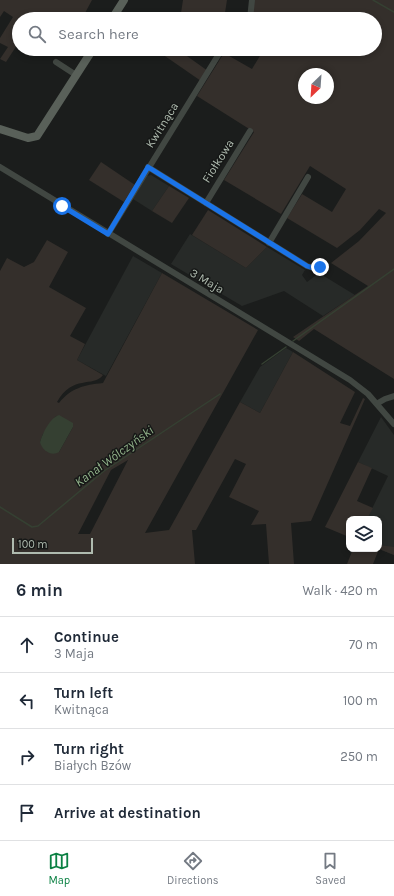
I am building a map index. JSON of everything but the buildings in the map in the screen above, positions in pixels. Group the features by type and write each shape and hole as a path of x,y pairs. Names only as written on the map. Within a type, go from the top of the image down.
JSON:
{"main road":[{"path":"116,12 124,0"},
{"path":"0,128 28,138 37,136 88,56"}],"street":[{"path":"251,12 252,0"},
{"name":"Kwitnąca","path":"108,234 218,56"},
{"path":"56,62 76,75"},
{"name":"Fiołkowa","path":"206,203 250,131"},
{"name":"3 Maja","path":"0,167 350,380 378,404 394,424"},
{"path":"148,167 310,267 320,267"},
{"path":"269,243 308,178"},
{"path":"378,404 385,399 394,396"}],"shaded area":[{"path":"0,0 92,0 86,12 12,12 12,16 4,11 0,17"},
{"path":"183,0 227,0 225,12 181,12"},
{"path":"254,0 394,0 394,379 314,329 299,341 293,337 368,286 331,263 359,241 386,213 379,209 360,230 337,248 287,218 302,194 332,212 346,189 310,166 281,214 224,180 254,132 197,96 222,56 229,56 252,69 260,56 382,56 382,12 253,12"},
{"path":"12,19 12,53 6,62 0,59 8,47 0,43 0,38"},
{"path":"165,56 187,56 208,71 201,81"},
{"path":"101,162 135,185 124,202 89,180"},
{"path":"151,175 169,186 152,211 133,199 147,176"},
{"path":"169,186 189,198 172,223 152,211"},
{"path":"208,210 267,247 246,268 192,235"},
{"path":"190,234 246,268 267,247 305,270 302,275 307,282 319,273 355,295 323,316 284,291 242,306 171,264"},
{"path":"47,240 68,252 49,287 86,308 70,336 85,344 77,360 103,375 94,381 82,383 70,388 63,393 57,402 59,403 68,394 78,388 103,383 162,273 258,330 145,533 169,530 240,402 260,413 293,352 355,392 340,423 350,426 363,398 365,399 311,521 291,523 294,564 269,564 266,524 251,525 259,511 229,497 246,464 235,459 196,530 192,530 195,564 0,564 0,271 7,258 24,267 34,262","holes":["56,416 73,427 59,452 40,442 43,434","128,460 90,534 78,534 111,470"]},
{"path":"133,256 162,273 106,376 77,360"},
{"path":"286,348 293,352 260,413 240,402 260,367"},
{"path":"59,415 73,423 73,427 59,452 53,454 47,452 40,442 47,426"},
{"path":"381,417 394,435 394,555 382,550 382,516 368,516 388,476 358,462"},
{"path":"358,462 372,468 357,501 373,508 369,516 346,516 346,536 325,527"},
{"path":"382,545 394,547 394,555 382,550"},
{"path":"352,552 378,552 373,564 347,564"}],"waterway":[{"path":"373,0 394,12"},
{"name":"Kanał Wólczyński","path":"293,341 394,269"},
{"name":"Kanał Wólczyński","path":"262,364 286,347"},
{"name":"Kanał Wólczyński","path":"0,507 32,527 38,526 104,471 220,394"}],"route":[{"path":"62,206 108,234 148,167 307,266 313,268 320,267"}]}
